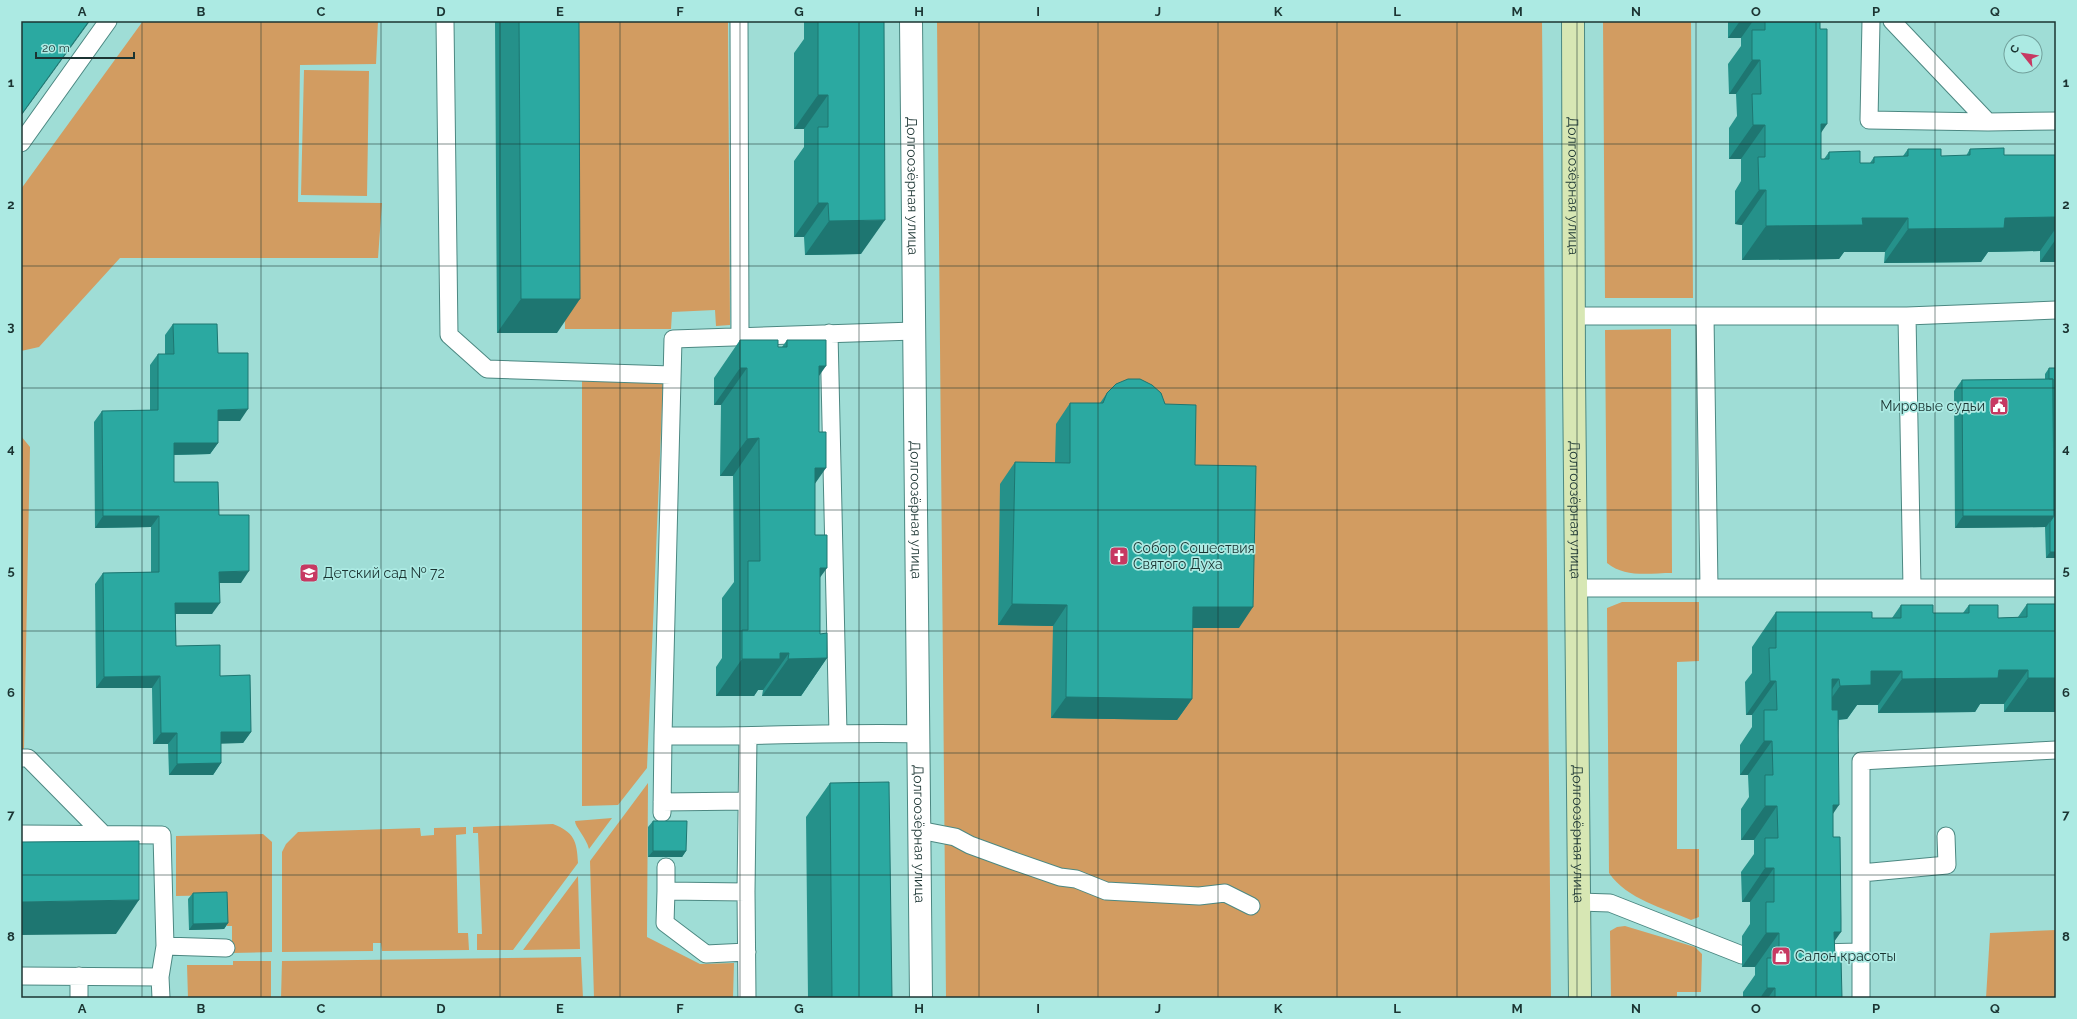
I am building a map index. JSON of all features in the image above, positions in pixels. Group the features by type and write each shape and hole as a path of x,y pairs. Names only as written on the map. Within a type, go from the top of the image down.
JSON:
{"main road":[{"name":"Долгоозёрная улица","path":"1573,21 1580,998"}],"street":[{"name":"Долгоозёрная улица","path":"911,21 921,998"}],"lane":[{"path":"21,143 108,21"},
{"path":"445,21 449,335 487,369 671,375"},
{"path":"739,21 740,336"},
{"path":"1871,21 1869,120 1988,122 2056,121"},
{"path":"1892,21 1988,122"},
{"path":"1574,316 1907,316 2056,310"},
{"path":"1705,316 1709,588"},
{"path":"1907,316 1912,588"},
{"path":"747,801 662,808 673,339 914,331"},
{"path":"829,333 838,732"},
{"path":"1577,588 2056,588"},
{"path":"663,736 748,737 838,732 919,734"},
{"path":"747,998 746,892 748,737"},
{"path":"1861,998 1861,761 2056,750"},
{"path":"21,758 28,758 103,834"},
{"path":"920,830 955,837 970,845 1011,860 1060,877 1076,879 1106,891 1199,896 1225,893 1251,906"},
{"path":"21,834 162,835 165,946 160,977 161,998"},
{"path":"1861,873 1947,865 1946,836"},
{"path":"666,866 665,923 706,954 747,952"},
{"path":"666,891 746,892"},
{"path":"1579,902 1610,903 1742,955"},
{"path":"165,946 226,948"},
{"path":"1817,953 1860,952"},
{"path":"21,976 160,977"},
{"path":"79,976 79,998"}],"shaded area":[{"path":"143,21 378,21 376,64 300,65 298,202 382,203 378,258 120,258 39,347 21,351 21,189"},
{"path":"561,21 728,21 730,325 716,326 715,310 672,312 671,329 565,329"},
{"path":"937,21 1542,21 1551,998 946,998"},
{"path":"1603,21 1691,21 1693,298 1605,298"},
{"path":"304,70 369,71 367,196 301,195"},
{"path":"1671,329 1672,573 1629,573 1614,568 1607,563 1605,330"},
{"path":"582,380 663,382 647,768 618,805 582,806"},
{"path":"21,436 30,447 24,750 21,750"},
{"path":"1622,602 1699,602 1699,661 1677,662 1677,849 1699,849 1699,917 1691,920 1657,907 1635,896 1625,890 1609,873 1607,608"},
{"path":"648,783 647,937 700,964 734,963 733,998 594,998 590,861"},
{"path":"612,818 589,849 586,840 575,821"},
{"path":"553,824 566,830 573,838 577,849 578,863 513,950 477,950 477,934 482,934 478,833 473,833 473,827"},
{"path":"466,827 466,834 456,835 458,933 468,933 469,950 382,951 381,943 373,943 373,951 282,952 282,852 286,844 298,832 420,828 421,836 434,835 434,828"},
{"path":"263,834 272,842 272,952 232,953 232,926 227,926 226,895 176,896 176,836"},
{"path":"578,876 580,949 523,950"},
{"path":"1625,926 1695,947 1702,954 1701,992 1677,992 1677,998 1611,998 1610,931 1617,927"},
{"path":"2056,930 2056,998 1986,998 1990,933"},
{"path":"581,957 583,998 281,998 282,961"},
{"path":"233,961 271,961 271,998 188,998 187,965 233,965"}],"building":[{"path":"21,21 89,21 21,115"},
{"path":"519,21 579,21 580,299 521,299"},
{"path":"818,21 884,21 885,220 829,221 828,203 818,203 818,127 828,127 828,95 818,95"},
{"path":"1765,21 1820,21 1820,29 1827,29 1827,124 1821,124 1821,159 1829,159 1829,152 1860,151 1860,163 1874,163 1874,157 1908,156 1908,149 1941,149 1941,156 1970,155 1970,149 2004,148 2004,155 2056,155 2056,217 2005,218 2004,228 1908,229 1908,218 1862,218 1863,225 1766,226 1766,190 1759,190 1758,157 1765,157 1765,125 1753,125 1752,94 1761,94 1760,60 1752,60 1752,30 1765,30"},
{"path":"173,324 217,324 218,353 248,353 248,409 218,410 218,443 174,443 174,482 218,482 219,515 249,515 249,571 219,572 220,603 175,603 176,646 220,645 220,676 250,675 251,732 221,732 221,763 177,764 177,733 161,733 160,676 104,677 103,573 159,572 159,516 103,516 102,411 158,410 158,354 174,354"},
{"path":"740,340 778,340 778,347 787,347 787,340 826,340 826,366 819,366 819,432 826,432 826,468 815,468 815,535 827,535 827,568 820,568 820,634 827,633 827,658 788,659 789,653 780,653 780,659 742,659 742,630 748,630 748,561 760,561 759,438 747,439 747,368 740,368"},
{"path":"2049,368 2056,368 2056,552 2050,552 2050,522 2054,516 2053,379 2049,379"},
{"name":"Собор Сошествия Святого Духа","path":"1128,379 1140,379 1152,385 1161,393 1165,404 1196,405 1195,465 1256,466 1253,607 1193,607 1192,699 1066,697 1067,605 1012,604 1015,462 1070,463 1070,403 1103,403 1107,393 1116,384"},
{"path":"2053,379 2054,516 1963,516 1962,380"},
{"path":"2027,604 2056,604 2056,678 2028,678 2028,670 1999,670 1998,678 1902,679 1902,671 1871,671 1871,685 1840,686 1839,679 1832,679 1832,710 1838,710 1839,805 1833,805 1833,837 1840,837 1841,919 1841,932 1834,932 1835,957 1841,957 1842,998 1775,998 1775,988 1767,988 1767,958 1779,958 1779,933 1766,933 1766,902 1774,902 1774,868 1765,868 1765,838 1778,838 1777,806 1765,806 1765,775 1773,775 1772,741 1764,741 1764,710 1777,710 1776,681 1770,681 1769,648 1776,648 1776,612 1872,612 1872,618 1901,618 1901,605 1933,605 1933,613 1969,613 1969,605 1998,605 1998,618 2027,617"},
{"path":"889,782 892,998 832,998 830,783"},
{"path":"653,821 687,821 686,851 653,851"},
{"path":"139,841 139,900 21,902 21,842"},
{"path":"227,892 228,923 193,924 193,893"}],"place":[{"name":"Мировые судьи","path":"1999,406"},
{"name":"Собор Сошествия Святого Духа","path":"1119,556"},
{"name":"Детский сад № 72","path":"309,573"},
{"name":"Салон красоты","path":"1781,956"}]}
